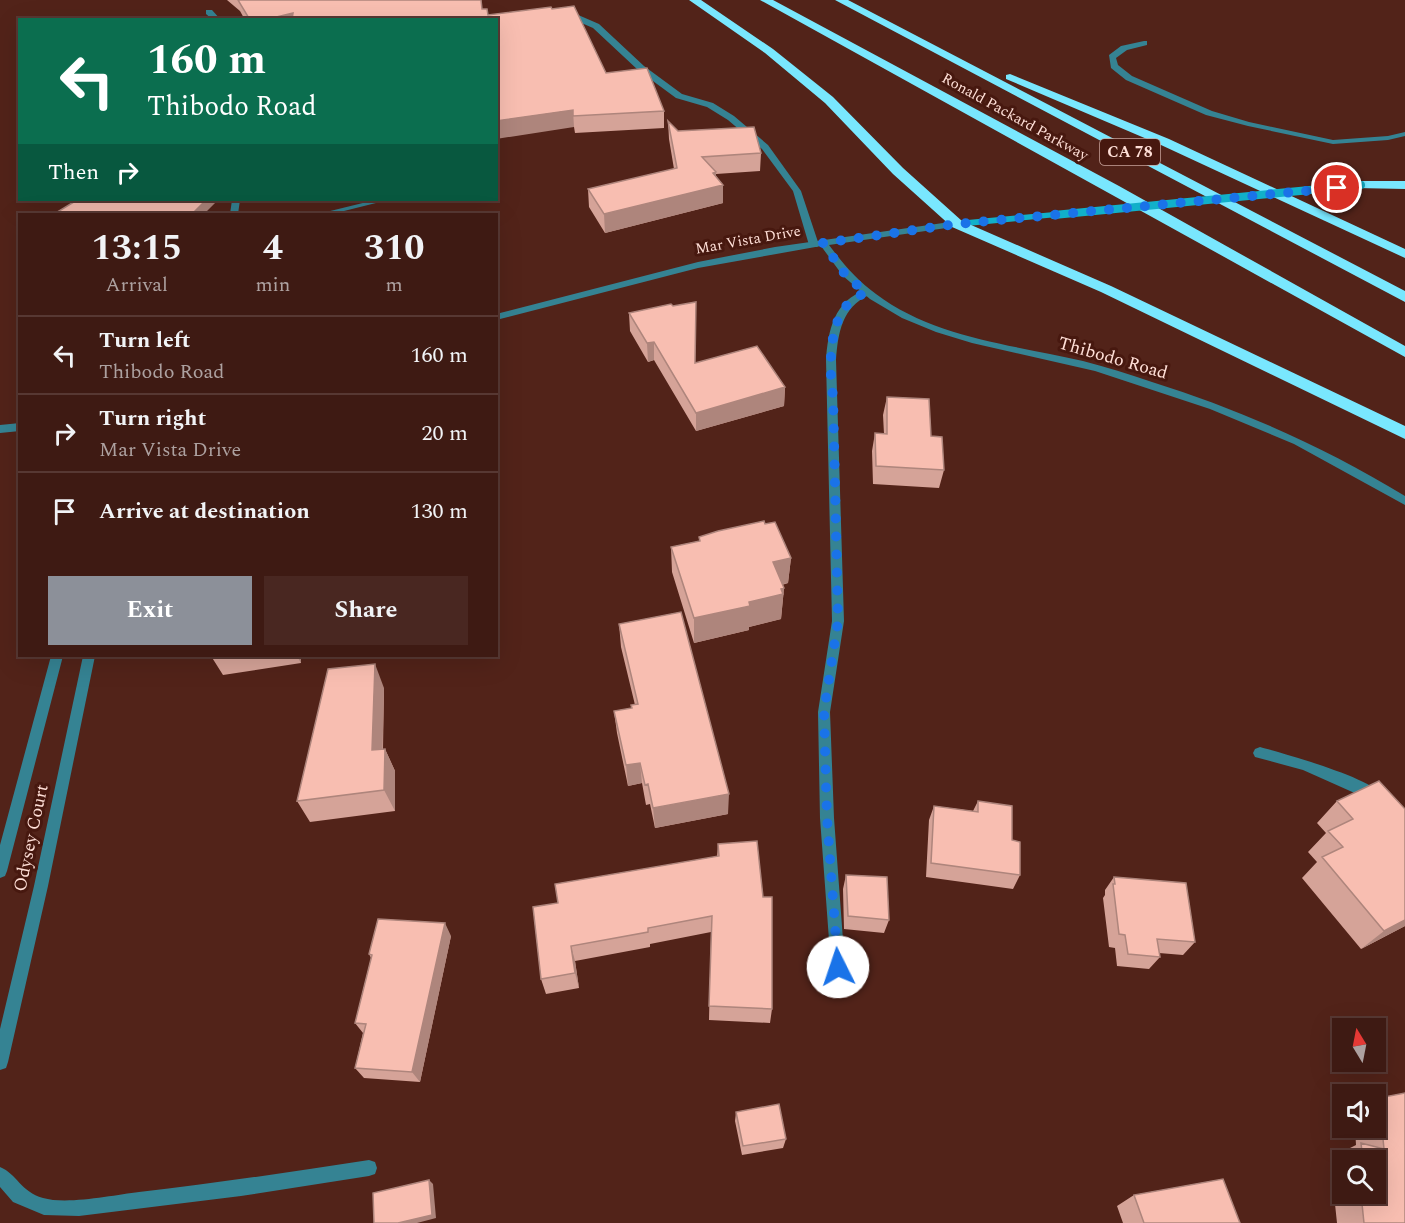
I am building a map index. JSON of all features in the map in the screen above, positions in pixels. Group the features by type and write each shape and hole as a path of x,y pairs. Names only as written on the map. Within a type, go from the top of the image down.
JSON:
{"highway":[{"path":"694,0 769,51 829,100 898,171 957,224 1127,299 1405,433"},
{"name":"Ronald Packard Parkway","path":"765,0 1114,189 1405,352"},
{"name":"Ronald Packard Parkway","path":"840,0 1405,297"},
{"path":"896,30 1165,142 1405,254"},
{"path":"1361,185 1405,183"}],"main road":[{"name":"Mar Vista Drive","path":"957,224 1361,185"}],"street":[{"path":"210,12 216,18"},
{"name":"Thibodo Road","path":"565,12 596,26 641,68 679,96 710,105 731,118 765,147 797,191 818,244 847,277 892,310 936,329 1088,366 1185,396 1272,429 1405,501"},
{"path":"1144,43 1125,48 1112,57 1114,66 1129,78 1209,113 1248,124 1333,142 1388,138 1405,134"},
{"path":"326,213 380,201"},
{"name":"Mar Vista Drive","path":"498,316 698,265 775,249 957,224"},
{"path":"838,967 827,818 824,712 838,621 833,396 829,374 833,340 840,315 850,302 866,292"},
{"path":"0,429 18,427"},
{"path":"0,871 57,657"},
{"name":"Odysey Court","path":"0,1062 41,886 89,657"},
{"path":"1260,753 1305,765 1368,791 1386,804"},
{"path":"0,1175 19,1196 44,1207 79,1208 241,1188 369,1168"}],"building":[{"path":"238,0 481,0 482,9 487,9 488,15 574,6 606,73 647,68 664,111 573,116 573,110 498,121 498,18 292,18 293,13 272,18 249,18"},
{"path":"668,121 678,131 754,127 761,153 702,157 716,172 713,173 723,185 604,214 588,189 677,168"},
{"path":"75,201 205,201 193,213 56,213"},
{"path":"696,302 695,363 757,346 785,387 696,413 654,342 647,343 629,313 671,304 673,306"},
{"path":"887,397 929,399 931,436 942,437 944,470 876,466 875,433 887,434"},
{"path":"764,521 765,524 775,522 791,558 773,562 784,588 781,589 783,594 749,602 750,606 694,618 671,547 700,541 699,537 718,531"},
{"path":"681,612 729,794 653,808 648,784 645,785 640,763 626,765 614,711 632,708 631,705 638,704 619,624"},
{"path":"375,664 372,750 385,749 384,790 297,801 328,669"},
{"path":"1379,781 1405,809 1405,920 1384,931 1322,857 1343,847 1328,831 1353,819 1337,801"},
{"path":"978,801 1012,806 1012,840 1020,842 1020,875 931,863 934,806 978,812"},
{"path":"757,841 763,897 772,897 772,1009 709,1006 712,916 648,928 648,932 571,946 575,973 541,979 533,907 558,903 555,884 719,856 718,844"},
{"path":"846,875 887,877 889,920 848,916"},
{"path":"1114,877 1186,883 1195,942 1157,939 1160,957 1128,954 1125,935 1119,934"},
{"path":"378,919 445,923 412,1072 355,1068 366,1024 355,1023 372,955 369,954"},
{"path":"1405,1093 1405,1223 1364,1223 1362,1204 1386,1204 1386,1150 1362,1150 1361,1143 1384,1149 1386,1097"},
{"path":"779,1104 786,1139 743,1146 736,1112"},
{"path":"1223,1179 1240,1223 1144,1223 1134,1195"},
{"path":"429,1180 432,1215 398,1223 374,1223 373,1193"}],"route":[{"path":"838,967 827,818 824,712 838,621 833,396 829,374 833,340 840,315 850,302 866,292 847,277 832,259 823,243 957,224 1337,188"}]}
